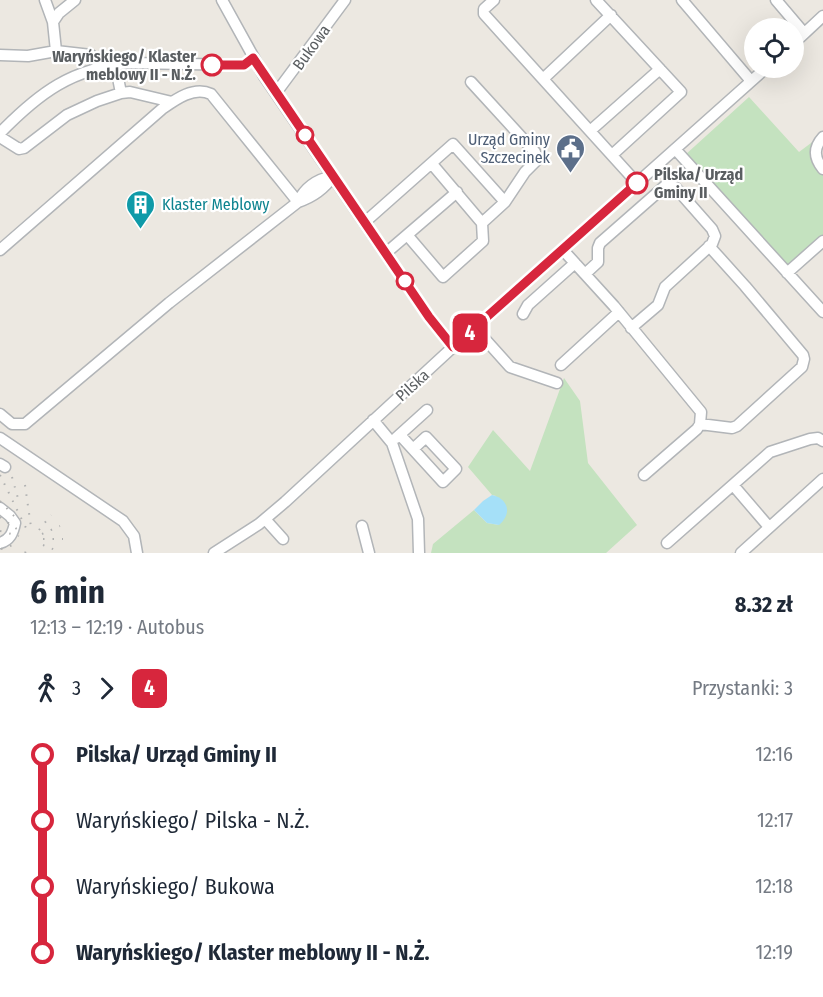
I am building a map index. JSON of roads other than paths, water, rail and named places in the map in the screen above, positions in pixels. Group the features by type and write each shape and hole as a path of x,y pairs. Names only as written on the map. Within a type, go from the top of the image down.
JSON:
{"street":[{"path":"45,0 53,22 57,51"},
{"path":"53,22 75,0"},
{"path":"222,0 253,58 276,93 429,317 453,347"},
{"name":"Bukowa","path":"276,93 345,0"},
{"path":"494,0 484,9 484,14 637,183"},
{"path":"596,0 681,92 612,155"},
{"path":"682,0 752,81"},
{"path":"776,0 791,18"},
{"path":"543,79 611,15"},
{"path":"804,33 823,16"},
{"path":"0,55 28,56 57,51 91,55 117,73 122,93"},
{"path":"172,102 130,92 122,93 97,101 67,115 24,148 19,149 0,135 26,106 49,89 66,79 106,66 140,63 244,65 253,58"},
{"path":"590,131 660,69"},
{"name":"Pilska","path":"214,553 265,519 453,347 755,78"},
{"path":"471,82 537,155 536,161 525,172 505,202 483,223"},
{"path":"0,250 172,102 196,91 211,94 298,202"},
{"path":"823,137 816,151 817,160 823,169"},
{"path":"365,222 453,144 505,202"},
{"path":"675,150 823,312"},
{"path":"408,236 443,277 483,241 483,223 432,164"},
{"path":"0,414 12,424 25,424 169,303 298,202 304,190 324,178 333,176"},
{"path":"585,274 598,262 600,243 668,184 675,187 712,229 714,240 665,287 658,305 632,328"},
{"path":"386,253 457,192"},
{"path":"787,273 822,244"},
{"path":"700,424 732,428 737,426 804,363 802,356 785,333 709,246"},
{"path":"563,250 619,312 664,369 699,406 700,424 697,429 644,475"},
{"path":"523,314 528,305 575,263"},
{"path":"561,365 619,312"},
{"path":"475,328 510,367 557,383"},
{"path":"396,439 427,410"},
{"path":"373,420 413,450"},
{"path":"0,438 123,521 134,536 137,553"},
{"path":"667,543 777,449 814,438 823,441"},
{"path":"396,439 418,519 419,553"},
{"path":"741,553 823,479"},
{"path":"733,485 769,527"},
{"path":"0,508 15,523 10,537 0,543"},
{"path":"265,519 283,539"},
{"path":"362,526 369,553"}],"water":[{"path":"492,495 502,500 507,507 506,516 499,525 487,523 474,510"}],"railway":[{"path":"0,475 26,528"},
{"path":"12,477 19,502"},
{"path":"25,485 31,527"},
{"path":"0,501 15,517"},
{"path":"39,530 51,515"},
{"path":"0,517 21,532"},
{"path":"42,534 60,526"},
{"path":"0,531 19,536"},
{"path":"43,539 63,539"},
{"path":"1,549 19,543"},
{"path":"43,545 60,552"}],"place":[{"name":"Waryńskiego/ Klaster meblowy II - N.Ż.","path":"212,65"},
{"name":"Urząd Gminy Szczecinek","path":"571,174"},
{"name":"Pilska/ Urząd Gminy II","path":"637,183"},
{"name":"Klaster Meblowy","path":"141,230"}]}
